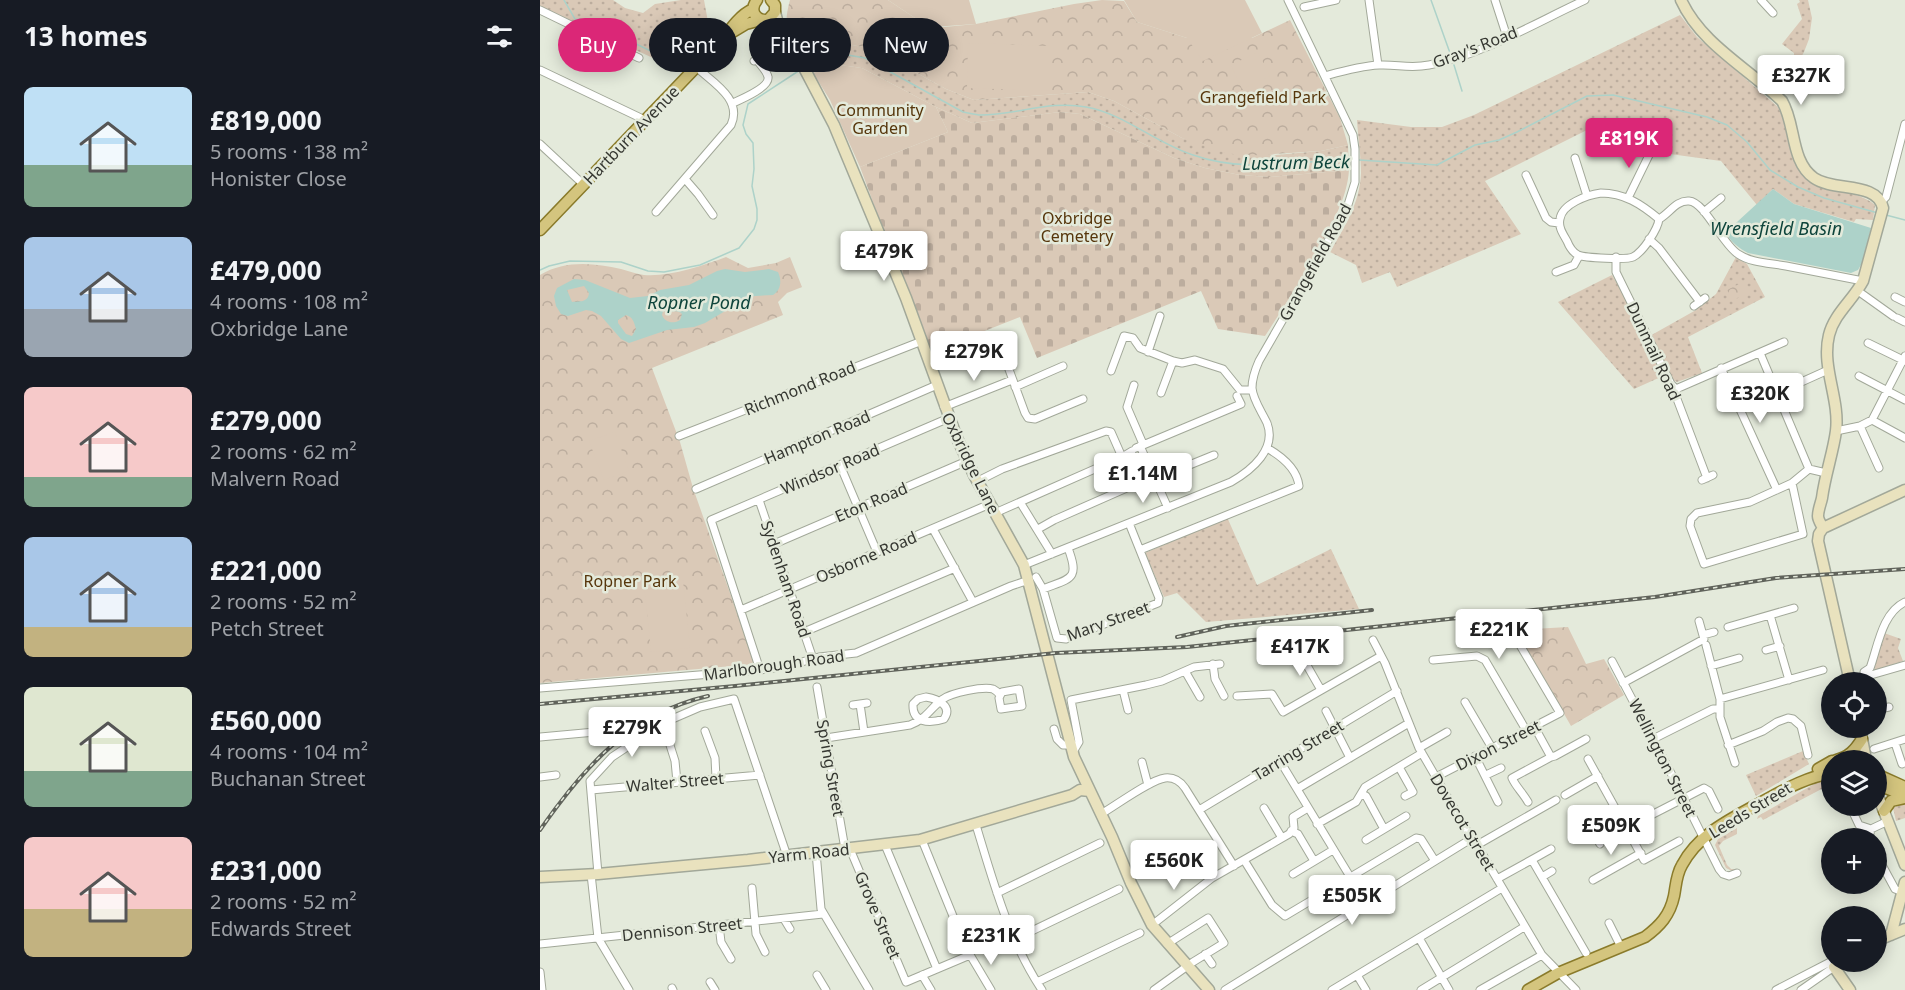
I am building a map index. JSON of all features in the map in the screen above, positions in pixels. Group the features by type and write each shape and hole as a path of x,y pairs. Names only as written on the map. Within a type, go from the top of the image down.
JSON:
{"main road":[{"path":"754,4 755,16 758,18"},
{"name":"Hartburn Avenue","path":"737,22 754,4"},
{"name":"Hartburn Avenue","path":"769,18 773,17 776,6"},
{"name":"Hartburn Avenue","path":"541,227 691,72"},
{"path":"1854,750 1862,739"},
{"name":"Leeds Street","path":"1797,782 1803,775 1821,768"},
{"name":"Leeds Street","path":"1528,990 1558,973 1645,937 1670,912 1676,880 1682,865 1703,838 1718,825 1797,782 1821,776"},
{"path":"1887,779 1905,787"},
{"path":"1887,789 1905,797"},
{"path":"1887,813 1891,801 1905,797"}],"street":[{"name":"Grangefield Road","path":"1252,390 1253,376 1259,361 1347,208 1355,182 1355,149 1348,123 1288,0"},
{"path":"1304,7 1336,0"},
{"path":"1369,0 1378,65"},
{"path":"1495,0 1507,37"},
{"name":"Gray's Road","path":"1325,76 1378,65 1410,68 1431,65 1507,37 1583,0"},
{"path":"1681,0 1695,24 1708,38 1782,101 1788,111 1798,155 1807,172 1824,183 1875,194 1882,210"},
{"path":"1761,0 1773,13"},
{"path":"540,10 558,18"},
{"path":"540,70 645,120"},
{"path":"656,212 731,125 735,114 733,103 701,72"},
{"path":"733,103 767,84 766,72"},
{"name":"Oxbridge Lane","path":"807,72 834,125 906,298 944,407 967,461 1032,579 1072,749 1080,772 1152,925 1209,990"},
{"path":"1823,528 1818,518 1836,430 1828,370 1829,334 1835,320 1861,286 1882,210 1902,150 1905,124"},
{"path":"540,144 584,185"},
{"path":"1628,198 1652,149"},
{"path":"1575,158 1587,196"},
{"path":"1529,177 1546,218 1551,222 1559,223"},
{"path":"685,179 713,215"},
{"path":"1610,193 1640,204 1659,219 1657,228 1649,239 1635,256 1627,258 1579,256 1569,247 1559,223 1564,210 1587,196 1610,193"},
{"path":"1704,212 1721,198"},
{"path":"1659,219 1666,216 1676,205 1685,201 1693,202 1704,212 1726,243 1742,257 1861,286 1895,317 1905,322"},
{"path":"1649,239 1659,248 1700,302"},
{"path":"1556,272 1574,265 1579,256"},
{"name":"Dunmail Road","path":"1616,257 1617,273 1671,384 1676,389 1677,399 1708,478"},
{"path":"1895,297 1905,302"},
{"path":"1148,352 1160,316"},
{"path":"1024,565 1168,508 1241,476 1254,465 1267,448 1270,439 1269,431 1252,390 1240,390 1223,369 1195,360 1182,363 1173,361 1140,348 1133,338 1124,336 1112,372"},
{"name":"Richmond Road","path":"679,436 922,341"},
{"path":"1676,389 1784,342"},
{"path":"1836,430 1860,426 1872,420 1904,359 1868,343"},
{"path":"1000,345 1028,418 1035,418 1083,399"},
{"path":"1760,353 1809,469"},
{"path":"1161,393 1173,361"},
{"path":"944,407 1063,366"},
{"path":"1721,368 1777,490"},
{"path":"1777,393 1828,370"},
{"path":"1859,376 1905,400"},
{"name":"Hampton Road","path":"696,489 937,385"},
{"path":"1134,385 1127,407 1136,416 1138,447 1168,508"},
{"name":"Osborne Road","path":"741,610 933,529 993,508 1020,502 1122,457 1138,447 1244,403 1237,396"},
{"name":"Windsor Road","path":"741,610 711,520 949,418"},
{"path":"1872,420 1905,438"},
{"path":"1860,426 1879,468"},
{"path":"978,481 1106,431 1111,432 1122,457"},
{"path":"1129,523 1140,550 1299,486 1288,463 1267,448"},
{"path":"1038,529 1054,520 1214,454"},
{"name":"Eton Road","path":"774,544 967,461"},
{"path":"840,465 877,552"},
{"path":"1792,483 1803,534 1704,564 1690,526 1691,519 1700,512 1736,505 1777,490 1792,483 1809,469 1826,473"},
{"path":"1848,672 1818,541 1819,534 1823,528 1905,490"},
{"name":"Sydenham Road","path":"759,500 813,658"},
{"path":"1020,502 1052,554"},
{"path":"933,529 973,602"},
{"path":"1032,579 1043,589 1068,579 1074,572 1074,565 1068,548"},
{"name":"Mary Street","path":"1043,589 1057,638 1066,639 1158,603 1159,598 1140,550"},
{"path":"804,632 955,568"},
{"name":"Marlborough Road","path":"540,688 760,670 788,666 813,658 855,653 1032,579"},
{"path":"1864,672 1870,668 1888,616 1905,602"},
{"path":"1728,627 1737,621 1794,608"},
{"path":"741,610 760,670"},
{"path":"1770,615 1789,680"},
{"path":"1623,683 1704,639 1700,621"},
{"path":"1703,635 1714,632"},
{"name":"Dixon Street","path":"1436,777 1560,713 1514,635"},
{"name":"Dovecot Street","path":"1373,640 1421,750 1474,843 1542,955 1576,990"},
{"path":"1706,645 1720,699 1720,717 1735,763"},
{"path":"1767,650 1780,646"},
{"path":"1282,657 1301,655 1321,690"},
{"path":"1304,660 1312,655"},
{"path":"1237,696 1272,694 1283,712 1381,656"},
{"path":"1433,660 1477,656 1485,660 1526,730"},
{"path":"1711,666 1739,658"},
{"name":"Wellington Street","path":"1612,661 1723,874 1729,876 1737,873"},
{"path":"1054,729 1057,739 1072,749 1079,742 1071,700 1162,681 1194,667 1217,664 1215,679 1224,696"},
{"path":"1884,672 1905,664"},
{"path":"1185,670 1200,697"},
{"path":"1720,699 1823,670"},
{"name":"Spring Street","path":"817,687 847,849"},
{"path":"826,738 910,725 920,721 940,701 954,694 986,688 1000,695"},
{"path":"1123,690 1128,710"},
{"name":"Tarring Street","path":"1199,810 1397,692"},
{"path":"926,697 944,704 947,710 944,719 934,722 920,721 913,712 915,701 926,697"},
{"path":"629,990 598,938 590,781 612,757 663,723 700,707 734,699 787,856"},
{"path":"1465,702 1492,748"},
{"path":"860,704 864,732"},
{"path":"1653,739 1713,709 1720,709"},
{"path":"1326,711 1350,758"},
{"path":"1728,744 1763,731 1788,718 1797,721 1801,726 1808,755"},
{"path":"663,723 675,761 677,782"},
{"path":"1297,789 1409,723"},
{"path":"1534,726 1551,756"},
{"path":"705,731 714,758 716,778"},
{"path":"540,737 595,732"},
{"path":"1317,825 1356,802 1365,787 1399,767 1447,732"},
{"path":"1804,738 1812,736"},
{"path":"1528,802 1523,792 1516,788 1512,778 1586,739"},
{"path":"1862,739 1864,750"},
{"path":"1874,749 1905,739"},
{"path":"1895,742 1902,764"},
{"path":"1475,756 1498,802"},
{"path":"1588,759 1643,856"},
{"path":"1280,761 1366,903"},
{"path":"1142,762 1148,785"},
{"path":"1399,767 1413,792 1405,796"},
{"path":"1486,775 1501,768"},
{"path":"1080,772 1078,784 1072,795 1095,802"},
{"path":"540,777 556,775"},
{"name":"Walter Street","path":"591,789 759,775"},
{"path":"1565,795 1598,776"},
{"path":"1101,814 1160,779 1167,777 1180,782 1234,866"},
{"path":"1626,828 1704,788 1709,791 1718,809"},
{"name":"Yarm Road","path":"540,877 787,856 922,840 1072,795 1080,790 1090,791"},
{"path":"1361,794 1366,796 1384,829"},
{"path":"1225,990 1466,842 1474,843 1556,800"},
{"path":"1264,808 1282,838"},
{"path":"1152,925 1195,890 1282,838 1294,828 1293,817 1308,808"},
{"path":"1573,836 1617,811"},
{"path":"1366,840 1406,816"},
{"path":"1855,816 1859,825 1868,828"},
{"path":"1872,828 1886,816 1905,865"},
{"path":"976,825 997,892 1015,939 1042,990"},
{"path":"1590,827 1600,844"},
{"path":"1291,831 1298,834 1314,861"},
{"path":"1244,860 1272,905 1285,916 1418,837 1435,861"},
{"path":"922,840 968,952 991,990"},
{"path":"1593,880 1643,856 1668,851 1679,841"},
{"path":"997,892 1100,843"},
{"path":"885,845 937,969"},
{"name":"Grove Street","path":"847,849 906,982 922,975"},
{"path":"1497,879 1551,849"},
{"path":"1293,874 1333,850"},
{"path":"816,852 821,909 867,989"},
{"path":"1532,860 1586,953"},
{"path":"1887,869 1901,888 1891,934"},
{"path":"1542,877 1552,871"},
{"path":"752,888 756,934 765,952"},
{"path":"1332,990 1502,888"},
{"path":"1015,939 1119,889"},
{"path":"1897,910 1905,922"},
{"name":"Dennison Street","path":"540,944 823,914"},
{"path":"1154,990 1224,943 1208,918 1167,944"},
{"path":"784,919 790,929"},
{"path":"1609,923 1621,947"},
{"path":"719,925 721,942 730,959"},
{"path":"1420,990 1524,927"},
{"path":"682,929 683,937"},
{"path":"1887,936 1905,929"},
{"path":"1037,982 1140,933"},
{"path":"1419,938 1449,990"},
{"path":"931,990 922,975 968,952 976,945"},
{"path":"1205,954 1212,964"},
{"path":"1480,990 1542,955"},
{"path":"1776,990 1821,969"},
{"path":"540,972 542,990"},
{"path":"1801,990 1824,972"},
{"path":"1840,972 1850,990"},
{"path":"817,975 826,990"},
{"path":"1357,975 1366,990"},
{"path":"710,982 715,990"}],"green space":[{"path":"540,0 613,0 625,8 643,13 655,4 681,0 704,0 707,18 649,18 649,56 637,51 637,18 566,18 540,6"},
{"name":"Grangefield Park","path":"790,0 888,0 915,18 863,18 863,47 851,45 851,18 787,18"},
{"path":"888,0 969,0 976,24 949,26 949,18 915,18"},
{"name":"Grangefield Park","path":"1102,0 1124,1 1137,22 1187,38 1252,38 1290,20 1340,118 1348,145 1321,151 1243,156 1223,152 1182,138 1114,101 1088,92 974,100 946,89 915,72 949,72 949,27 976,24"},
{"path":"1124,0 1245,0 1262,33 1203,61 1187,38 1137,22"},
{"path":"1799,0 1808,0 1812,18 1809,39 1799,61 1771,83 1763,76 1794,55 1782,44 1802,19 1797,4"},
{"path":"1680,15 1697,37 1777,106 1782,115 1799,171 1822,187 1859,196 1875,205 1873,220 1856,219 1854,222 1794,204 1773,189 1757,205 1721,161 1670,154 1662,138 1636,129 1587,130 1485,181 1521,234 1397,287 1390,272 1362,283 1356,265 1330,252 1341,234 1358,195 1361,167 1357,120 1411,127 1442,127 1474,115"},
{"path":"968,43 1050,46 1050,91 967,88"},
{"path":"851,45 863,47 862,68 851,66"},
{"path":"1258,52 1270,76 1242,89 1231,65"},
{"name":"Community Garden","path":"851,66 862,68 863,72 870,72 936,107 948,132 860,167 830,100 813,73 851,72"},
{"path":"870,72 915,72 946,89 974,100 1088,92 1114,101 1182,138 1275,155 1321,151 1348,145 1349,170 1269,177 1240,175 1205,168 1174,158 1080,114 1060,112 972,123"},
{"name":"Oxbridge Cemetery","path":"936,107 972,123 1060,112 1080,114 1174,158 1205,168 1240,175 1269,177 1349,170 1348,181 1338,210 1319,248 1265,336 1218,329 1201,291 1037,358 1020,317 929,353 860,167 948,132"},
{"name":"Ropner Park","path":"726,257 748,268 776,263 790,257 802,287 787,293 778,302 783,315 652,368 680,442 693,488 755,664 540,683 540,275 559,267 580,264 611,267 644,275 675,273"},
{"path":"1736,257 1747,264 1765,297 1688,337 1702,373 1677,382 1663,376 1634,389 1558,302 1612,275 1648,337 1696,310 1716,294"},
{"path":"1745,281 1750,292 1733,300 1727,290"},
{"path":"615,432 629,471 604,480 589,441"},
{"path":"1227,517 1257,585 1331,549 1359,609 1206,622 1177,593 1164,597 1145,553"},
{"path":"683,580 690,648 651,652 644,583"},
{"path":"1568,627 1586,664 1604,659 1624,695 1571,726 1516,630"},
{"path":"1884,633 1901,639 1898,648 1903,661 1876,670 1873,667"},
{"path":"1803,751 1809,764 1756,796 1746,775"},
{"path":"1821,781 1821,789 1763,820 1761,817 1757,819 1758,816"},
{"path":"1905,805 1905,818 1896,821 1893,808"},
{"path":"1737,828 1737,834 1723,841 1719,846 1727,865 1735,869 1732,871 1726,868 1715,845 1718,839"}],"water":[{"name":"Wrensfield Basin","path":"1773,189 1794,204 1871,228 1858,270 1851,273 1748,253 1735,244 1725,233"},
{"name":"Ropner Pond","path":"725,269 745,272 769,269 778,272 780,285 778,291 773,295 747,298 705,323 694,327 667,330 629,343 621,339 601,316 592,311 586,310 568,316 561,314 554,296 557,288 574,279 585,280 630,298 648,296 660,290 689,285","holes":["584,286 589,293 587,298 583,301 572,302 567,290","663,311 682,314 680,320 672,322 665,320 662,315","626,315 632,318 636,329 632,336 626,334 618,320"]}],"waterway":[{"path":"564,0 575,19 619,27 620,36 649,50"},
{"path":"1431,0 1450,53"},
{"name":"Lustrum Beck","path":"851,56 865,58 963,112 977,115 1073,105 1114,116 1179,150 1213,161 1272,165 1351,160"},
{"path":"1454,65 1462,91"},
{"name":"Lustrum Beck","path":"540,270 570,261 621,262 648,271 664,272 700,265 739,248 754,229 757,220 752,186 753,143 743,125 748,104 797,72"},
{"name":"Lustrum Beck","path":"1359,160 1437,165 1475,145 1499,140 1517,132 1587,96 1613,95 1707,117 1727,125 1747,142 1770,170 1798,187 1824,198 1878,213"},
{"name":"Lustrum Beck","path":"1886,215 1905,220"}],"railway":[{"path":"540,704 1056,653 1187,647 1655,597 1776,578 1905,569"},
{"path":"1177,637 1226,626 1372,610"},
{"path":"540,830 574,785 611,746 655,716 680,704 708,696"}]}
